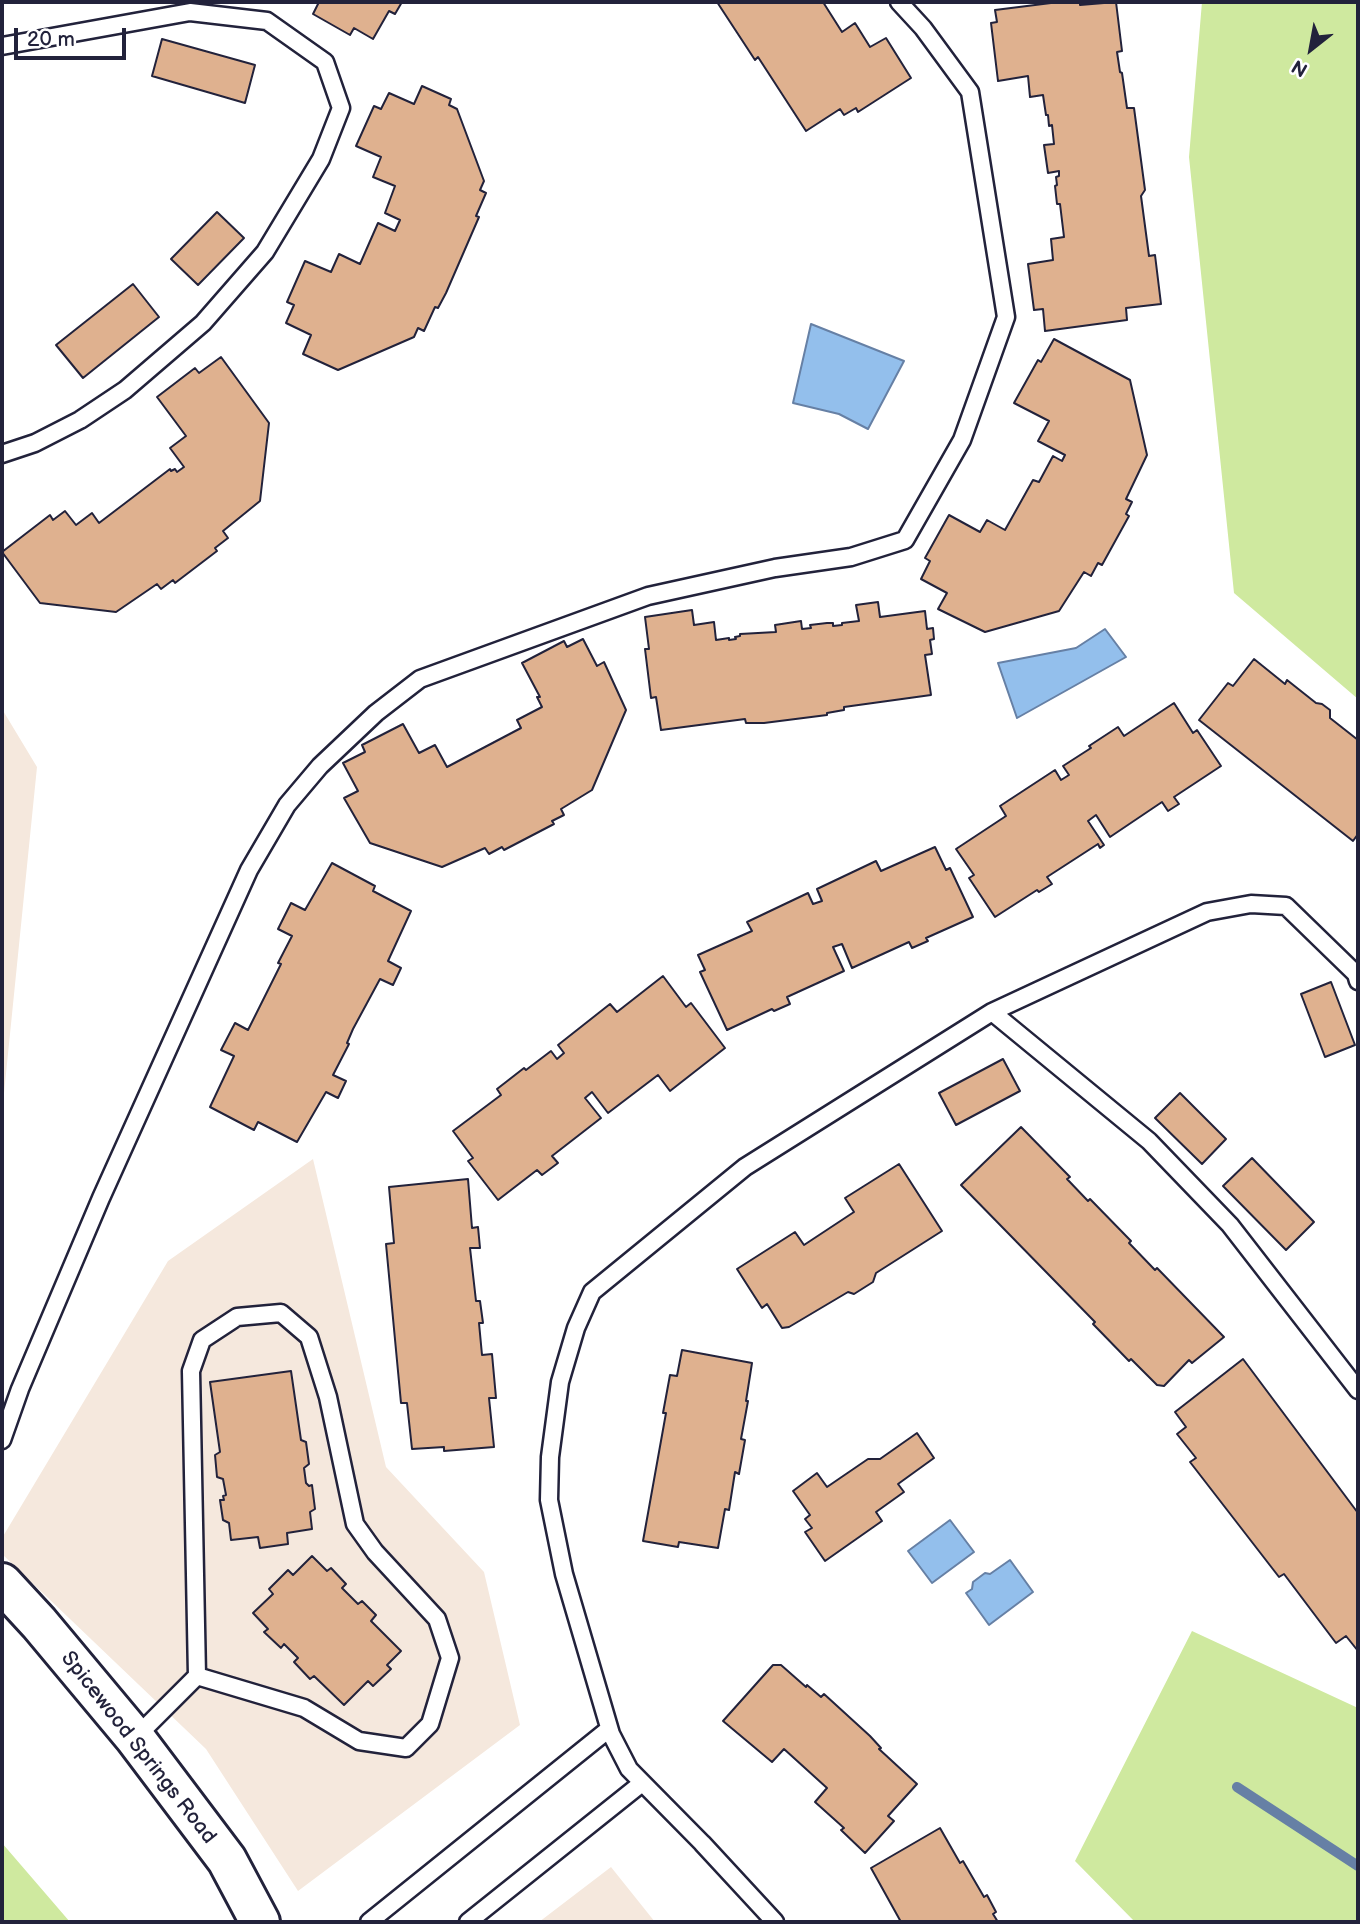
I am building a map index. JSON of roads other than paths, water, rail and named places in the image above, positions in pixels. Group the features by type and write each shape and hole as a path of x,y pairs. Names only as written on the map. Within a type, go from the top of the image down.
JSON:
{"main road":[{"name":"Spicewood Springs Road","path":"2,1583 135,1738 227,1860 260,1922"}],"lane":[{"path":"2,1440 20,1389 101,1198 249,870 287,805 320,766 376,713 419,679 648,596 775,568 851,557 905,540 962,440 1006,317 970,92 923,28 899,2"},
{"path":"2,46 190,12 267,21 325,62 341,108 321,159 265,252 203,323 125,390 80,420 35,443 2,454"},
{"path":"775,1922 629,1769 609,1729 564,1574 549,1500 550,1457 560,1382 576,1328 592,1292 745,1167 992,1012 1207,912 1251,904 1286,906 1356,974 1358,981"},
{"path":"992,1012 1149,1141 1230,1224 1358,1390"},
{"path":"135,1738 197,1676 191,1371 202,1340 237,1317 281,1313 309,1337 328,1397 355,1524 375,1552 437,1619 450,1658 430,1724 406,1748 359,1741 304,1707 197,1676"},
{"path":"369,1922 609,1729"},
{"path":"468,1922 642,1783"}],"water":[{"path":"811,324 904,361 868,429 839,414 793,403"},
{"path":"1105,629 1126,657 1017,718 998,663 1076,648"},
{"path":"950,1520 974,1552 932,1583 908,1551"},
{"path":"1010,1560 1033,1592 989,1625 966,1593 972,1589 973,1582 985,1573 990,1574"}],"waterway":[{"path":"1237,1787 1358,1866"}]}
